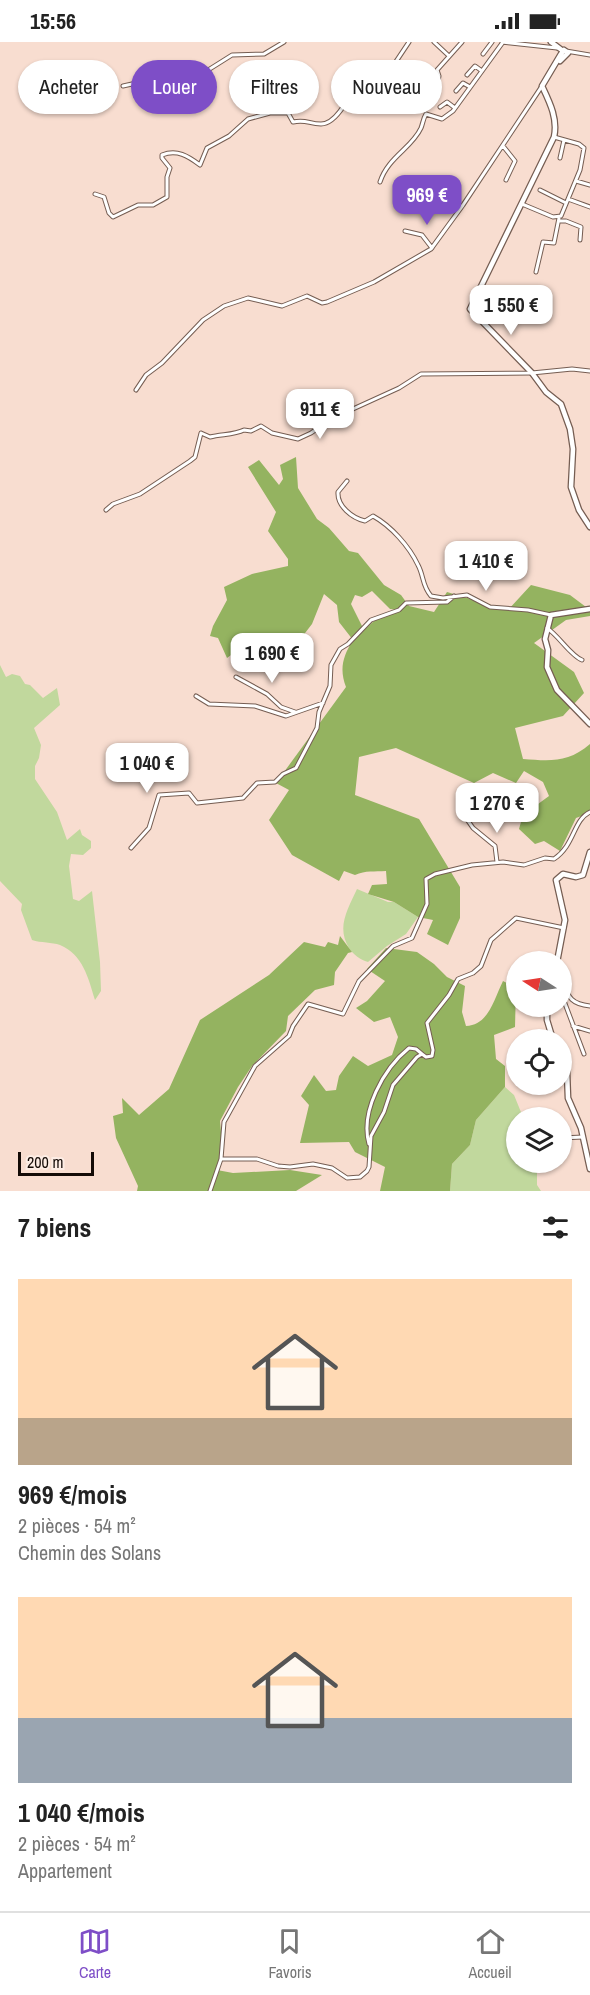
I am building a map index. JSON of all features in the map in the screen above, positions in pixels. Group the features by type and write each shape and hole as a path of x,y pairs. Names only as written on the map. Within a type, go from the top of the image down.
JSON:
{"street":[{"path":"123,86 159,78 170,82 196,77 232,55 264,54 284,42"},
{"path":"397,60 409,42"},
{"path":"434,42 449,56"},
{"path":"442,64 462,42"},
{"path":"483,54 492,42"},
{"path":"380,182 383,172 422,127 426,114 442,119 455,108 502,42 557,48"},
{"path":"551,42 565,54"},
{"path":"136,390 146,375 162,363 203,320 224,306 248,298 282,306 307,296 322,303 327,302 374,282 432,248 565,54 575,52 590,55"},
{"path":"467,75 475,66 482,71"},
{"path":"456,91 463,83 470,87"},
{"path":"542,86 555,117 554,137 470,309 532,373 546,392 561,404 570,429 573,450 571,487 579,510 590,527"},
{"path":"442,106 447,102 455,108"},
{"path":"94,194 105,197 113,216 138,205 153,205 168,195 166,177 170,168 162,155 173,152 190,157 200,165 207,148 229,136 248,119 285,112 289,114 293,122 304,120 321,124 334,118 337,114"},
{"path":"554,137 590,148"},
{"path":"560,158 564,140"},
{"path":"503,146 515,162 506,180"},
{"path":"536,272 543,242 554,243 560,219 576,181 584,148"},
{"path":"576,181 590,184"},
{"path":"540,190 590,207"},
{"path":"522,204 581,227 580,240"},
{"path":"405,231 422,235 432,248"},
{"path":"106,510 140,494 195,457 201,433 210,437 238,434 244,430 251,431 261,426 272,433 298,439 331,419 399,388 421,374 532,373 572,369 590,371"},
{"path":"347,481 337,496 345,508 361,520 373,516 389,526 419,566 423,584 431,596 474,597 490,607 528,610 551,615 590,609"},
{"path":"131,848 148,831 159,795 189,793 197,803 243,798 257,783 274,782 283,774 296,768 317,728 319,712 330,686 331,665 340,648 354,639 365,624 378,616 399,610 406,603 447,602 454,596"},
{"path":"551,615 545,642 548,650 546,664 554,686 590,724"},
{"path":"547,628 566,644 576,657 582,660"},
{"path":"236,677 267,694 281,707 297,712"},
{"path":"196,696 209,704 255,706 286,716 323,703"},
{"path":"210,1191 221,1159 224,1122 252,1070 289,1036 308,1004 343,1014 359,981 393,946 414,936 427,904 425,883 429,877 465,866 497,862 524,865 545,858 554,859 566,849 580,819 590,812"},
{"path":"466,818 473,828 495,846 497,862"},
{"path":"559,951 564,928 564,913 556,880 563,874 576,877 583,875 590,852"},
{"path":"221,1159 258,1159 278,1166 290,1167 313,1164 332,1168 347,1178 353,1178 367,1171 369,1145 367,1118 377,1088 409,1048 416,1049 429,1058 433,1053 427,1029 429,1019 444,1002 458,979 478,970 491,940 513,920 519,918 534,924 564,928"},
{"path":"572,999 577,1005 590,1006"},
{"path":"570,1017 584,1054"},
{"path":"573,1026 590,1031"},
{"path":"369,1145 393,1085 413,1060 422,1054"},
{"path":"568,1095 584,1137 590,1169"},
{"path":"572,1138 584,1137"}],"green space":[{"path":"296,457 298,488 317,519 329,528 349,551 358,553 384,585 401,595 409,606 434,612 447,592 508,610 531,585 570,595 590,610 590,616 566,620 534,643 574,672 584,693 563,716 515,728 523,759 566,758 590,744 590,813 576,818 560,851 544,841 535,844 519,829 523,815 549,796 543,782 524,771 516,783 493,773 474,783 396,748 359,757 355,795 419,819 460,887 460,918 448,945 427,934 433,920 418,917 394,902 368,894 372,885 387,884 386,871 355,875 344,871 339,881 292,855 269,820 289,790 276,783 346,687 343,663 353,640 339,622 337,605 324,594 312,624 302,637 287,641 252,658 242,647 227,658 218,638 210,636 227,600 224,587 252,574 288,566 288,559 268,531 276,512 248,467 259,460 279,485 283,479 280,465","holes":["372,591 390,609 399,610 374,621 364,630 351,604 355,595 362,597"]},
{"path":"0,665 6,677 12,674 20,676 25,684 30,685 43,698 57,688 60,705 34,728 41,745 35,766 35,779 57,812 67,840 80,829 82,835 91,841 91,848 83,855 71,854 69,866 73,899 79,901 92,891 101,991 95,1000 87,975 79,961 68,949 60,945 32,940 21,910 22,904 0,881"},
{"path":"357,889 388,902 394,902 418,917 406,934 368,962 355,955 345,940 343,925"},
{"path":"340,936 352,952 348,953 335,972 334,985 315,990 288,1016 286,1031 252,1066 220,1121 222,1143 217,1170 233,1173 290,1170 322,1175 296,1191 137,1191 138,1186 116,1138 113,1116 123,1113 122,1098 139,1115 169,1089 200,1020 269,975 304,942 325,947 328,942 338,945"},
{"path":"386,948 417,952 447,977 465,986 462,1012 466,1026 474,1025 485,1016 503,981 506,983 506,1017 515,1017 515,1027 494,1035 496,1059 505,1066 505,1087 476,1120 470,1145 452,1164 450,1191 380,1191 385,1167 355,1152 349,1142 300,1143 309,1105 301,1096 314,1075 326,1091 336,1090 339,1076 353,1056 368,1066 392,1055 398,1037 390,1017 374,1022 356,1008 367,1001 385,981 367,969"},
{"path":"505,1087 506,1095 514,1095 519,1107 506,1107 506,1173 537,1173 537,1185 541,1191 450,1191 452,1164 470,1145 476,1120"}]}
